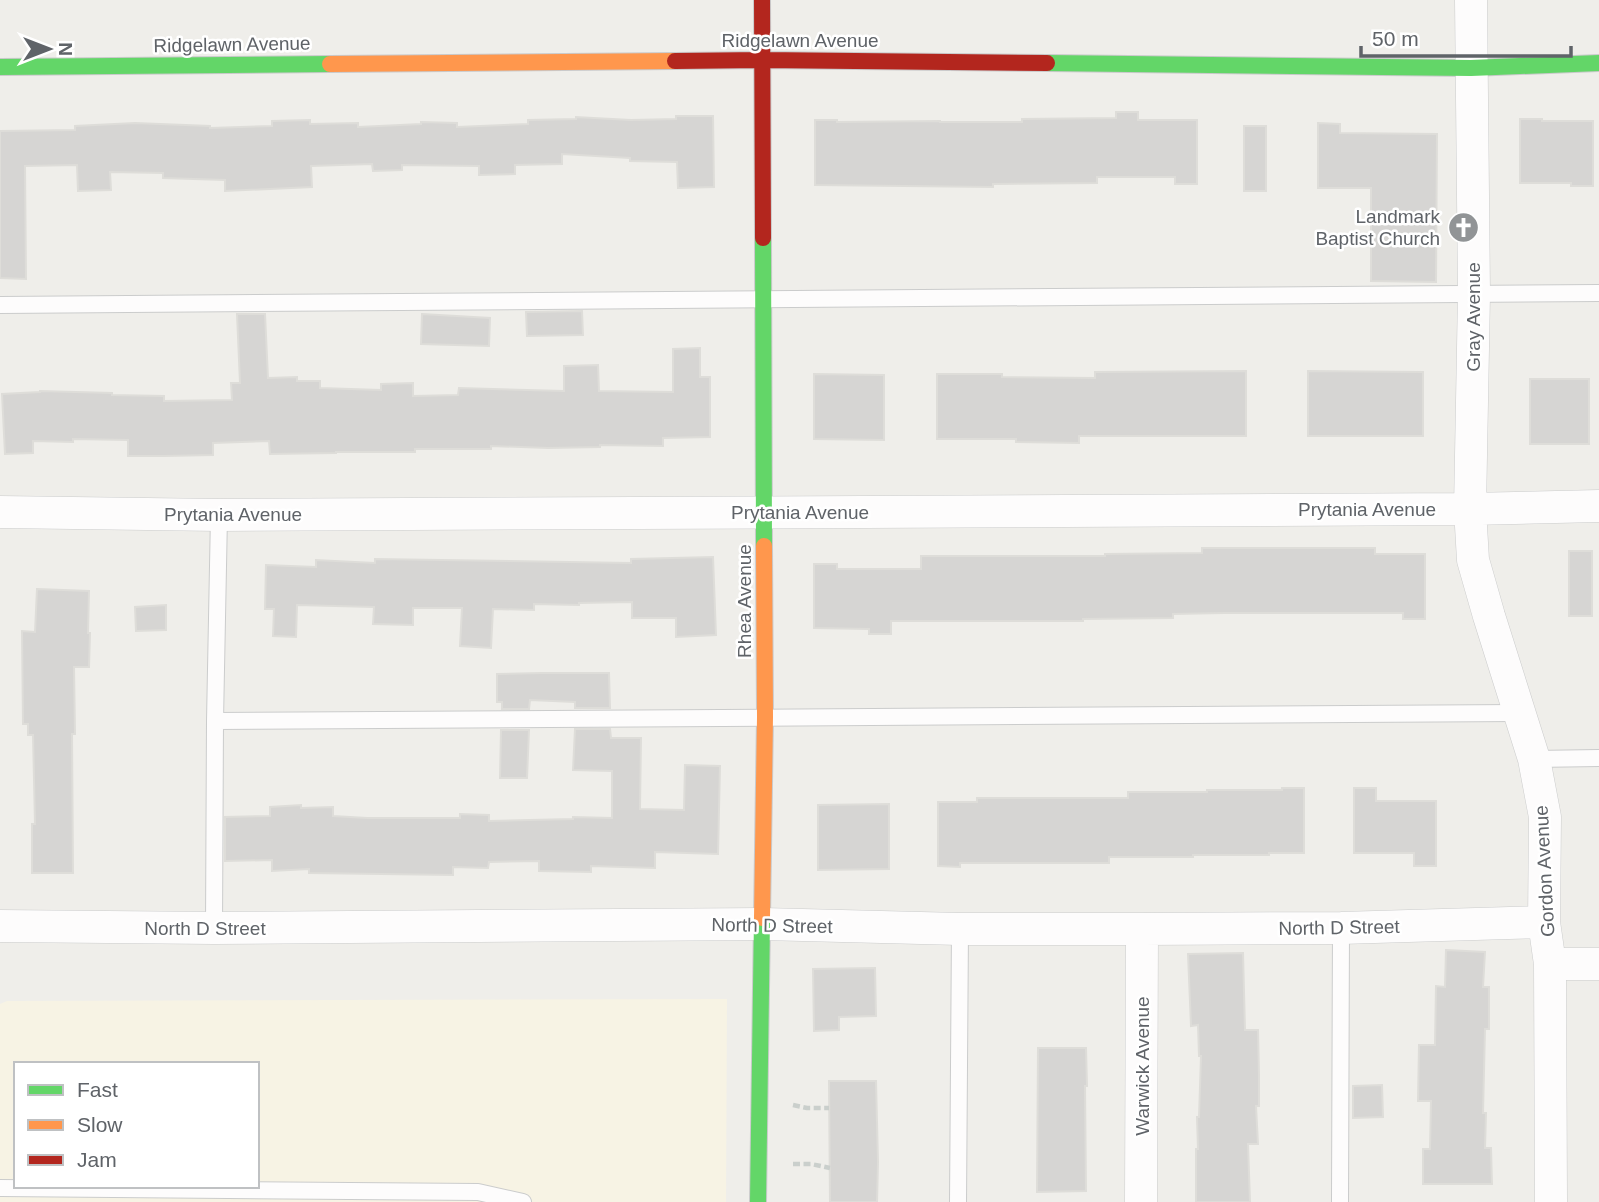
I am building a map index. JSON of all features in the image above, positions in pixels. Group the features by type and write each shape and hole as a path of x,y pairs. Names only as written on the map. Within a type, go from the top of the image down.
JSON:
{"street":[{"name":"Rhea Avenue","path":"758,1202 765,717 762,0"},
{"name":"Gray Avenue","path":"1470,509 1474,294 1471,0"},
{"name":"Ridgelawn Avenue","path":"0,67 762,60 1471,68 1599,63"},
{"name":"Prytania Avenue","path":"0,512 219,515 1470,509 1599,506"},
{"name":"Gordon Avenue","path":"1470,509 1473,560 1534,760 1545,817 1544,922 1550,964 1551,1202"},
{"name":"North D Street","path":"0,926 214,928 763,924 960,929 1142,929 1341,928 1544,922"},
{"name":"Warwick Avenue","path":"1142,929 1142,1202"},
{"path":"1550,964 1599,964"}],"lane":[{"path":"0,305 1599,293"},
{"path":"214,928 219,515"},
{"path":"215,721 1518,713"},
{"path":"1534,760 1599,758"},
{"path":"1340,1202 1341,928"},
{"path":"958,1202 960,929"},
{"path":"0,1188 478,1197 523,1202"}],"path":[{"path":"793,1105 829,1108"},
{"path":"793,1164 830,1168"}],"shaded area":[{"path":"727,999 726,1202 0,1202 0,1004 7,1001"}],"building":[{"path":"1116,112 1138,112 1138,120 1197,120 1197,184 1175,184 1175,177 1097,177 1097,183 993,184 993,187 815,185 815,120 1022,122 1022,119 1116,118"},
{"path":"676,116 713,116 714,187 678,188 677,162 630,161 630,158 562,154 562,164 515,165 515,174 479,175 479,166 402,165 402,170 373,171 372,164 311,166 312,187 225,191 225,180 163,178 163,173 110,172 111,190 78,191 77,165 25,166 26,279 0,278 0,131 75,130 75,126 135,123 210,128 272,126 272,121 310,120 310,124 358,123 358,127 421,122 457,123 457,127 528,124 528,120 576,117 631,120 676,119"},
{"path":"1520,119 1593,121 1593,186 1520,183"},
{"path":"1318,123 1340,124 1340,133 1437,134 1436,282 1371,281 1371,188 1318,188"},
{"path":"1244,126 1266,126 1266,191 1244,191"},
{"path":"582,311 583,335 527,336 526,312"},
{"path":"237,314 265,314 268,378 297,377 297,381 320,381 320,388 381,390 381,384 413,383 413,396 458,395 459,388 564,391 564,366 598,365 599,391 673,392 673,349 700,348 700,377 710,377 710,437 663,438 663,446 491,446 491,449 415,449 415,452 270,454 269,441 213,443 213,455 164,456 128,456 128,440 73,439 73,442 33,441 33,453 5,454 2,394 40,391 164,396 164,401 232,400 231,383 240,383"},
{"path":"422,314 490,318 489,346 421,344"},
{"path":"1246,371 1246,436 1079,436 1079,443 1016,442 1016,439 937,439 937,374 1095,378 1095,372"},
{"path":"1308,371 1423,372 1423,436 1308,436"},
{"path":"814,374 884,375 884,440 814,439"},
{"path":"1530,379 1589,379 1589,444 1530,444"},
{"path":"1202,548 1375,548 1375,554 1425,554 1425,619 1403,619 1403,613 1224,613 1173,614 1173,618 1083,621 891,621 891,634 869,634 869,629 814,628 814,564 837,564 837,569 921,569 921,556 1105,556 1202,553"},
{"path":"1569,551 1592,551 1592,616 1569,616"},
{"path":"713,557 716,635 676,637 676,618 632,618 632,602 534,604 534,610 493,609 491,648 460,646 462,608 413,608 413,625 373,624 374,607 297,605 296,637 273,636 274,609 265,609 266,565 316,567 316,560 375,563 375,559 631,563 631,559"},
{"path":"37,589 89,591 89,667 74,667 73,873 32,873 32,824 35,824 33,735 28,735 28,724 23,724 22,631 35,632"},
{"path":"166,605 166,630 136,631 135,607"},
{"path":"609,673 610,708 575,708 575,702 530,700 529,709 502,709 502,702 497,702 497,674"},
{"path":"575,729 610,729 611,738 641,738 640,809 684,810 685,765 720,766 718,854 655,852 655,868 591,866 591,872 539,871 539,861 489,862 488,868 453,867 453,875 309,873 309,869 272,871 272,860 225,861 225,817 270,816 270,807 333,807 333,816 367,818 460,818 460,814 489,815 489,821 612,818 612,771 573,770"},
{"path":"501,730 529,730 527,778 500,778"},
{"path":"1304,788 1304,853 1109,857 1109,863 960,863 960,867 938,866 938,802 977,802 977,798 1128,798 1128,792"},
{"path":"1354,788 1376,788 1376,801 1436,801 1436,866 1414,866 1414,853 1354,853"},
{"path":"889,804 889,869 818,870 818,805"},
{"path":"1446,950 1485,952 1483,987 1489,987 1489,1029 1485,1029 1483,1113 1486,1113 1485,1148 1491,1148 1492,1184 1423,1184 1423,1149 1430,1149 1431,1101 1418,1101 1419,1045 1435,1045 1436,986 1445,987"},
{"path":"1243,953 1245,1030 1258,1030 1258,1144 1248,1144 1250,1202 1196,1202 1201,1056 1198,1025 1191,1026 1188,954"},
{"path":"875,968 876,1016 839,1017 839,1030 814,1031 813,969"},
{"path":"1038,1048 1086,1048 1086,1191 1037,1192"},
{"path":"829,1081 876,1081 877,1202 830,1202"},
{"path":"1382,1085 1383,1117 1353,1118 1353,1086"}],"traffic: fast":[{"path":"1047,63 1471,68 1599,63"},
{"path":"0,67 330,64"},
{"path":"763,238 764,546"},
{"path":"758,1202 762,918"}],"traffic: slow":[{"path":"330,64 675,61"},
{"path":"762,918 764,546"}],"traffic: jam":[{"path":"762,0 763,238"},
{"path":"675,61 1047,63"}],"place":[{"name":"Landmark Baptist Church","path":"1463,227"}]}
